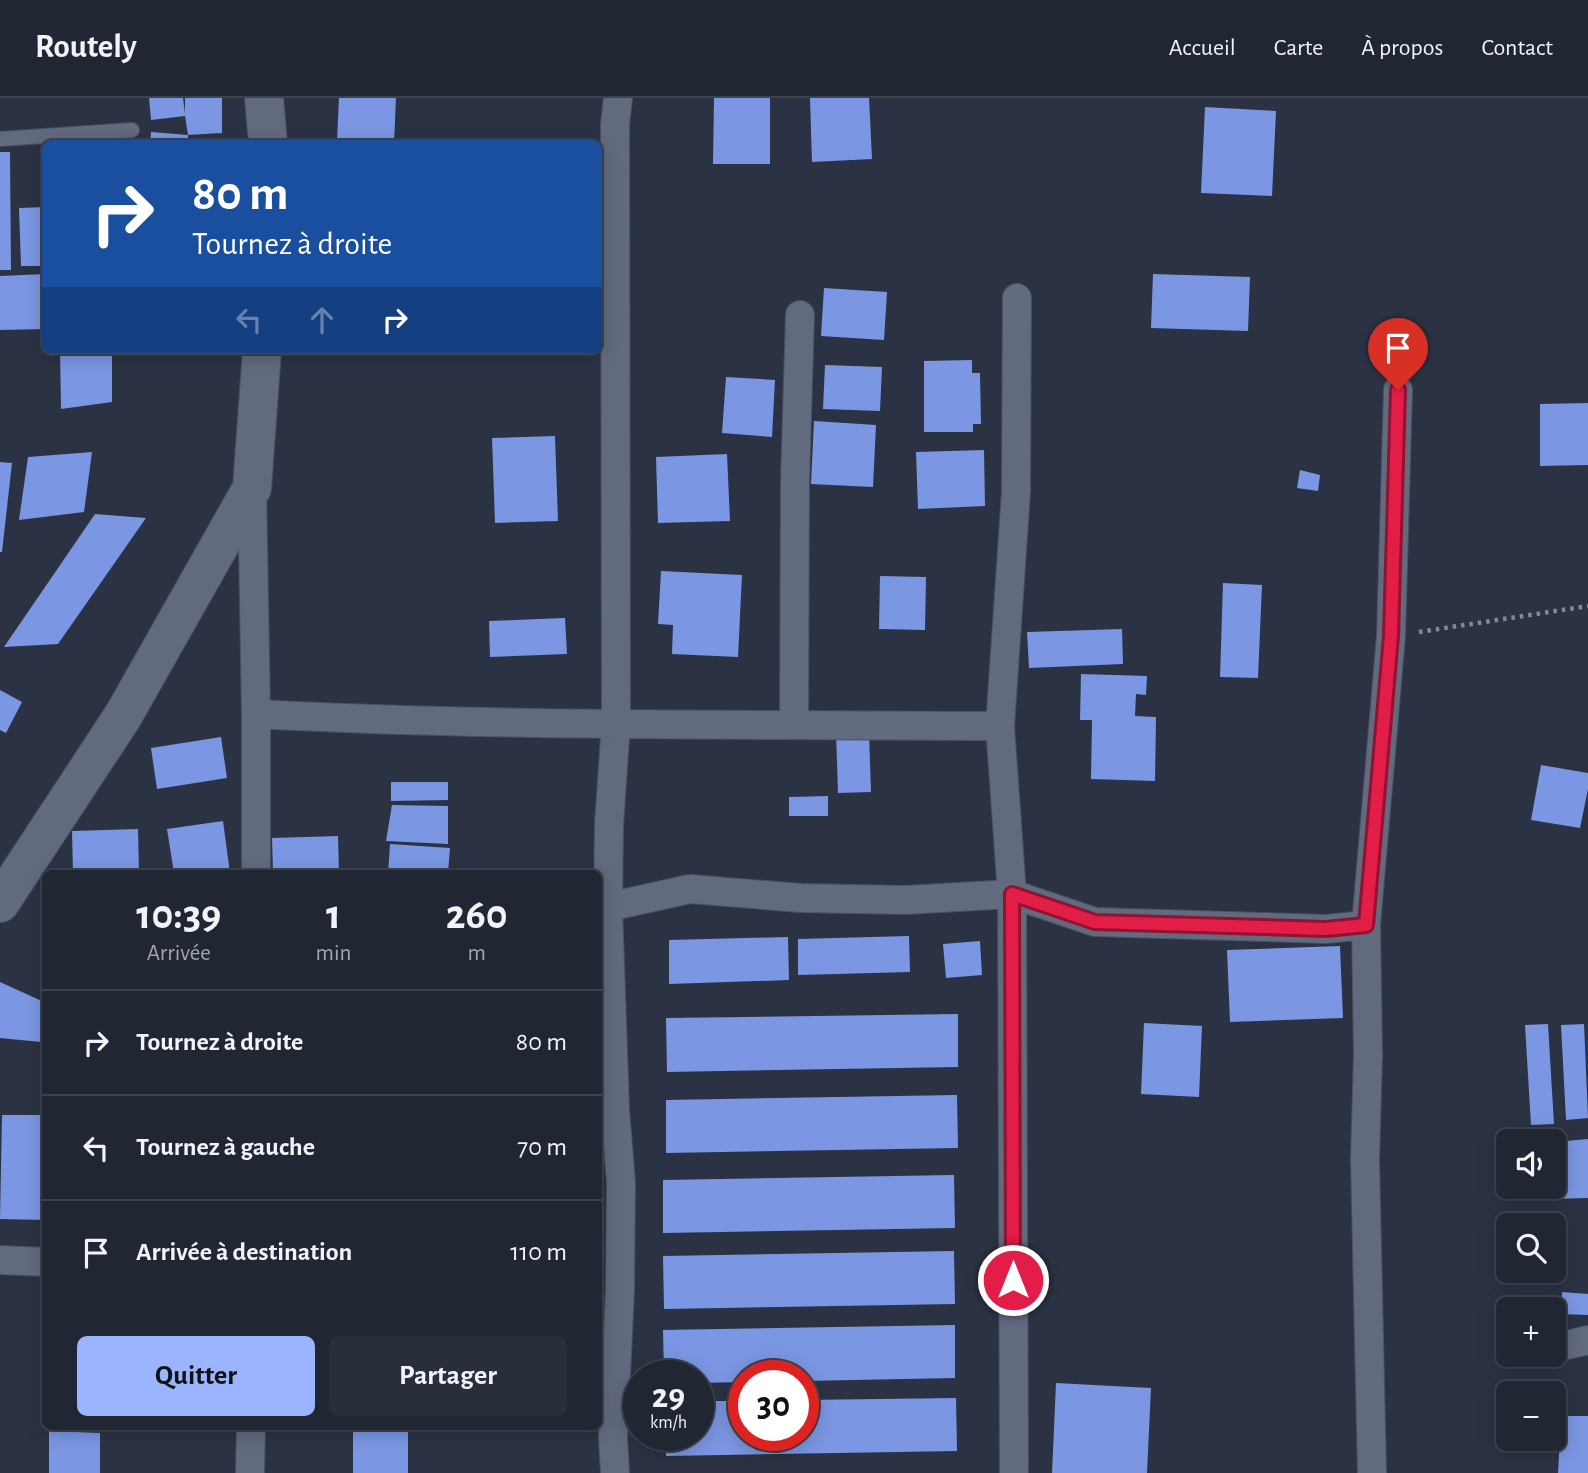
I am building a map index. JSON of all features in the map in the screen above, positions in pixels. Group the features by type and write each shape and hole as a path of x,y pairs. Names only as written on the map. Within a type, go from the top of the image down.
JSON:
{"street":[{"path":"264,98 268,140"},
{"path":"615,1473 613,1438 620,1290 621,1182 615,1110 608,907 609,825 616,723 607,199 618,98"},
{"path":"1014,1473 1012,894 1000,726 1016,492 1017,298"},
{"path":"794,724 794,481 800,314"},
{"path":"256,870 252,488 262,354"},
{"path":"1372,1473 1364,1159 1368,1055 1366,925 1391,636 1398,390"},
{"path":"0,903 123,716 252,488"},
{"path":"256,714 616,723 1000,726"},
{"path":"608,907 690,889 802,898 892,900 1012,894 1095,922 1326,929 1366,925"},
{"path":"0,1260 42,1262"},
{"path":"1566,1345 1588,1340"},
{"path":"250,1473 251,1430"}],"lane":[{"path":"0,139 132,130"}],"path":[{"path":"1391,636 1588,606"}],"building":[{"path":"149,98 183,98 185,114 185,98 222,98 222,133 188,135 185,116 151,120"},
{"path":"339,98 396,98 394,140 337,140"},
{"path":"714,98 770,98 770,164 713,164"},
{"path":"810,98 869,98 872,159 812,162"},
{"path":"1205,107 1276,111 1272,196 1201,193"},
{"path":"151,132 188,135 188,140 150,140"},
{"path":"0,152 10,152 11,270 0,270"},
{"path":"42,207 42,266 21,266 19,208"},
{"path":"42,274 42,329 0,330 0,276"},
{"path":"1153,274 1250,277 1248,331 1151,328"},
{"path":"824,288 887,292 884,340 821,336"},
{"path":"60,354 112,354 112,402 61,409"},
{"path":"972,360 972,373 980,373 981,424 973,424 973,432 924,432 924,361"},
{"path":"825,365 882,367 880,411 823,409"},
{"path":"726,377 775,380 772,437 722,433"},
{"path":"1588,403 1588,465 1540,466 1540,404"},
{"path":"814,421 876,425 873,487 811,484"},
{"path":"555,436 558,521 495,523 492,438"},
{"path":"984,450 985,506 918,509 916,452"},
{"path":"92,452 84,512 19,520 28,457"},
{"path":"727,454 730,521 658,523 656,457"},
{"path":"0,462 12,463 2,552 0,552"},
{"path":"1300,470 1320,475 1318,491 1297,488"},
{"path":"95,514 146,518 58,644 4,647"},
{"path":"661,571 742,575 738,657 672,654 673,625 658,624"},
{"path":"880,576 926,577 925,630 879,629"},
{"path":"1223,583 1262,585 1258,678 1220,677"},
{"path":"565,618 567,654 490,657 489,621"},
{"path":"1122,629 1123,664 1029,668 1027,632"},
{"path":"1081,674 1147,676 1146,695 1136,694 1135,716 1156,717 1155,781 1091,779 1092,720 1080,720"},
{"path":"0,690 22,702 6,733 0,730"},
{"path":"869,732 871,792 838,793 836,733"},
{"path":"221,737 227,778 157,789 151,748"},
{"path":"1541,765 1588,773 1588,789 1580,828 1531,820"},
{"path":"391,782 448,782 448,800 391,801"},
{"path":"828,796 828,816 789,816 789,797"},
{"path":"392,805 448,806 448,844 386,841"},
{"path":"223,821 230,870 174,870 167,829"},
{"path":"138,829 139,870 73,870 72,831"},
{"path":"338,836 339,870 273,870 272,838"},
{"path":"390,844 450,848 448,870 388,870"},
{"path":"909,936 910,972 798,975 798,939"},
{"path":"788,937 789,980 669,984 669,940"},
{"path":"980,941 982,975 946,978 943,944"},
{"path":"1340,946 1343,1018 1230,1022 1227,950"},
{"path":"0,982 42,1001 42,1029 41,1042 0,1038"},
{"path":"958,1014 958,1067 667,1072 666,1018"},
{"path":"1144,1023 1202,1026 1199,1097 1141,1094"},
{"path":"1548,1024 1554,1124 1531,1125 1525,1025"},
{"path":"1584,1024 1588,1118 1566,1120 1561,1025"},
{"path":"957,1095 958,1148 666,1153 666,1100"},
{"path":"2,1115 42,1115 42,1220 0,1219"},
{"path":"1588,1139 1588,1198 1566,1199 1566,1141"},
{"path":"954,1175 955,1228 663,1233 663,1180"},
{"path":"954,1251 955,1304 664,1309 663,1256"},
{"path":"1562,1292 1588,1294 1588,1315 1566,1314 1566,1297 1562,1297"},
{"path":"955,1325 955,1378 819,1381 819,1360 728,1360 728,1382 714,1383 714,1360 664,1360 663,1330"},
{"path":"1056,1383 1151,1388 1147,1473 1052,1473"},
{"path":"956,1398 957,1451 666,1456 666,1451 714,1451 714,1401 728,1401 728,1451 819,1451 819,1400"},
{"path":"1566,1416 1588,1416 1588,1473 1558,1473 1559,1451 1566,1451"},
{"path":"353,1430 408,1430 408,1473 353,1473"},
{"path":"49,1431 100,1433 100,1473 49,1473"}],"route":[{"path":"1013,1280 1012,894 1095,922 1326,929 1366,925 1391,636 1398,390"}]}
